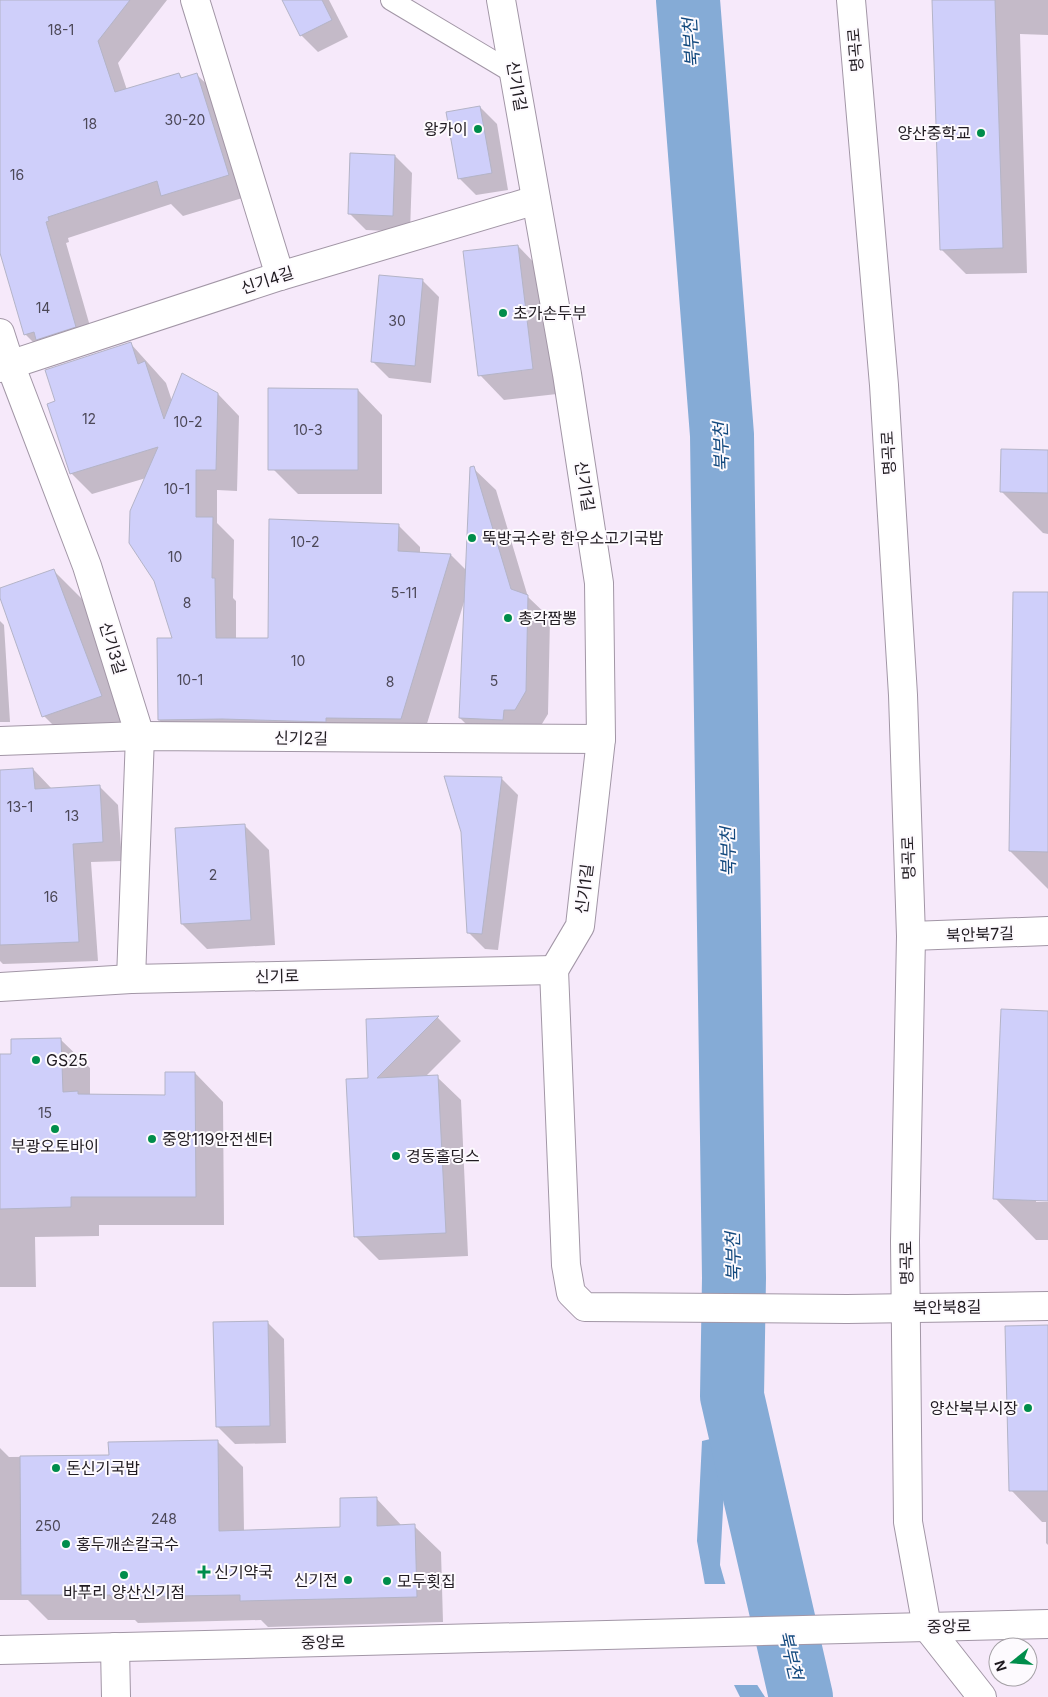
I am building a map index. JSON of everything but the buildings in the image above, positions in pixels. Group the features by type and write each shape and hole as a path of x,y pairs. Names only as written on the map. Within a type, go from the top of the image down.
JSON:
{"street":[{"path":"195,0 280,276"},
{"name":"신기1길","path":"501,0 567,374 599,583 601,739 580,926 554,970"},
{"name":"명곡로","path":"851,0 884,385 903,695 911,936 905,1241 908,1522 927,1627 982,1697"},
{"name":"신기4길","path":"5,366 280,276 536,200"},
{"name":"신기3길","path":"0,333 5,366 87,566 140,736 132,979"},
{"name":"신기2길","path":"0,741 140,736 601,739"},
{"name":"북안북7길","path":"911,936 1048,931"},
{"name":"신기로","path":"0,986 132,979 554,970"},
{"name":"북안북8길","path":"554,970 566,1265 571,1293 585,1307 847,1309 1048,1306"},
{"name":"중앙로","path":"0,1650 646,1634 849,1627 1048,1624"},
{"path":"115,1647 116,1697"}],"lane":[{"path":"391,0 515,74"}],"water":[{"path":"727,1435 720,1565 756,1683 765,1697 740,1697 729,1675 707,1596 697,1541 702,1441"}],"pier":[{"path":"702,1584 728,1584 741,1631 760,1685 731,1685"}],"waterway":[{"name":"북부천","path":"688,0 722,435 734,1278 732,1396 801,1697"}],"place":[{"name":"왕카이","path":"478,129"},
{"name":"양산중학교","path":"981,133"},
{"name":"초가손두부","path":"503,313"},
{"name":"뚝방국수랑 한우소고기국밥","path":"472,538"},
{"name":"총각짬뽕","path":"508,618"},
{"name":"GS25","path":"36,1060"},
{"name":"부광오토바이","path":"55,1129"},
{"name":"중앙119안전센터","path":"152,1139"},
{"name":"경동홀딩스","path":"396,1156"},
{"name":"양산북부시장","path":"1028,1408"},
{"name":"돈신기국밥","path":"56,1468"},
{"name":"홍두깨손칼국수","path":"66,1544"},
{"name":"신기약국","path":"204,1572"},
{"name":"바푸리 양산신기점","path":"124,1575"},
{"name":"신기전","path":"348,1580"},
{"name":"모두횟집","path":"387,1581"}]}
